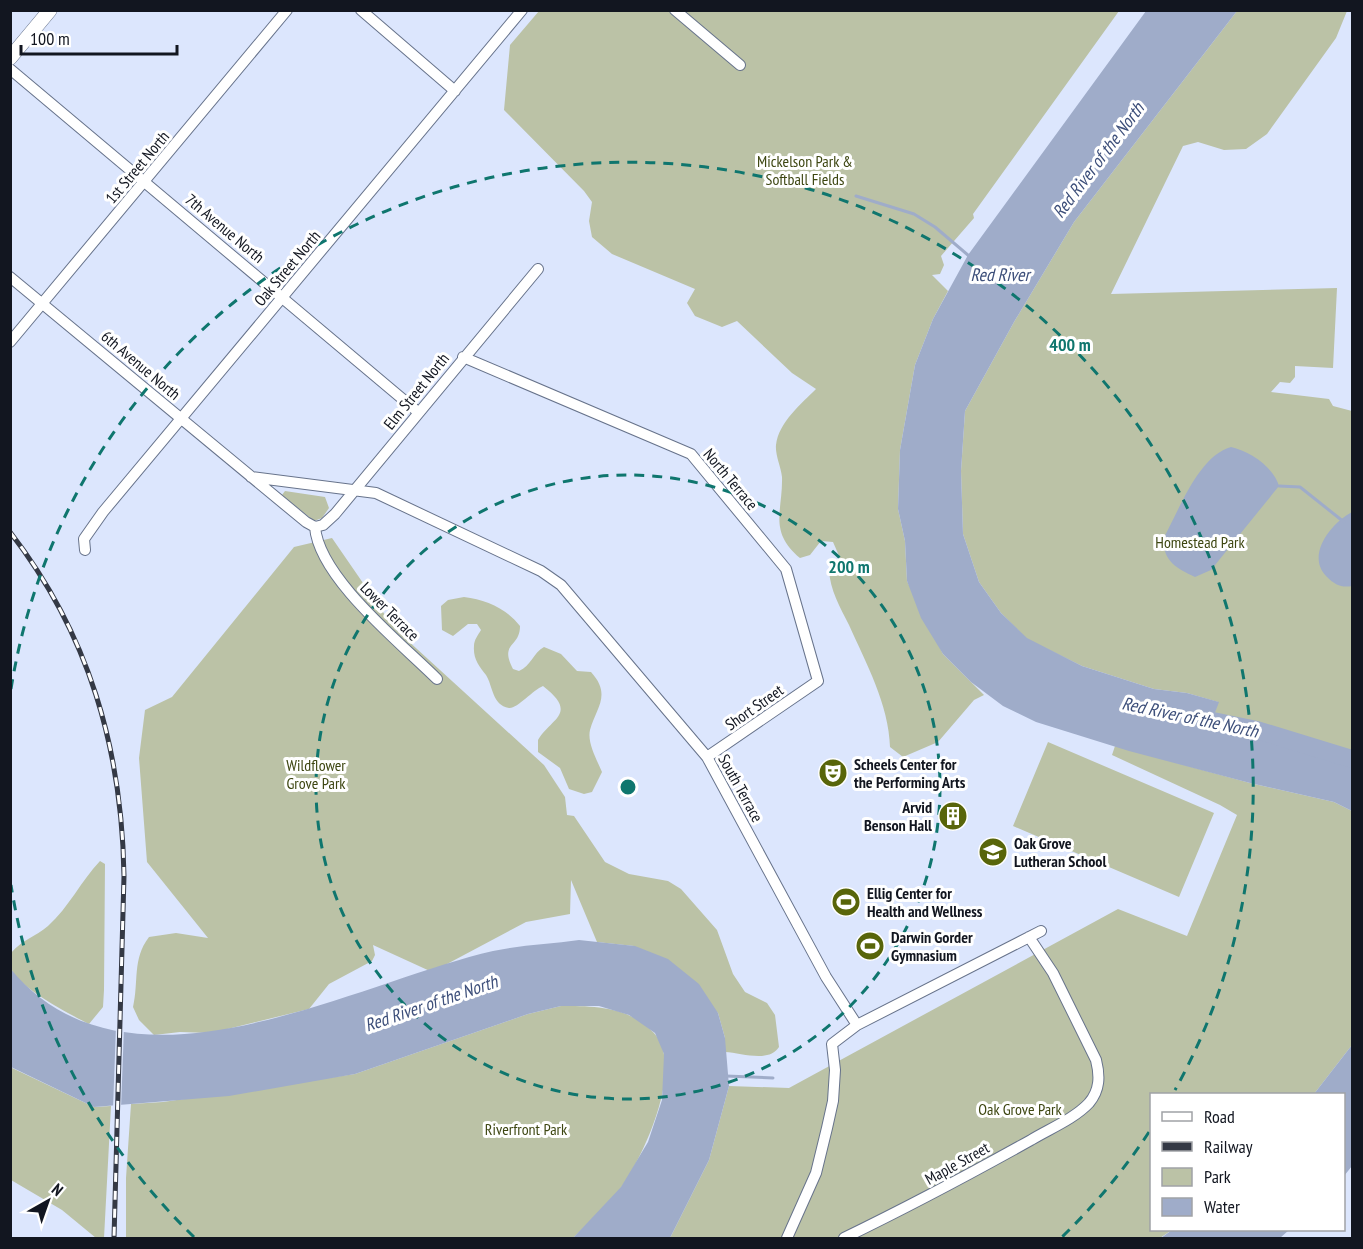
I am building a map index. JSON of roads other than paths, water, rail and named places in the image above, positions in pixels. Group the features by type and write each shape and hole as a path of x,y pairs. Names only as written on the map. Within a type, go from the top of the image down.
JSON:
{"street":[{"path":"10,58 50,10"},
{"name":"1st Street North","path":"10,342 287,10"},
{"path":"361,10 455,91"},
{"name":"Oak Street North","path":"85,550 84,539 103,512 522,10"},
{"path":"675,10 740,65"},
{"name":"7th Avenue North","path":"10,69 418,412"},
{"name":"Elm Street North","path":"315,527 323,525 335,514 538,269"},
{"name":"6th Avenue North","path":"10,277 251,477 315,527"},
{"name":"North Terrace","path":"463,357 691,454 786,570 818,681"},
{"path":"251,477 354,490"},
{"name":"South Terrace","path":"354,490 376,493 541,571 561,585 707,757 826,977 857,1025"},
{"name":"Lower Terrace","path":"315,527 323,550 353,597 437,679"},
{"name":"Short Street","path":"707,757 818,681"},
{"path":"787,1239 816,1173 827,1128 833,1101 835,1070 832,1044 857,1025 1041,931"},
{"name":"Maple Street","path":"844,1239 925,1198 1081,1111 1091,1101 1098,1087 1099,1074 1096,1060 1053,973 1029,937"}],"water":[{"name":"Red River","path":"1146,11 1237,11 1074,222 1014,322 965,411 961,471 963,534 979,582 1001,613 1027,638 1082,666 1154,689 1187,693 1219,702 1213,718 1352,756 1352,811 1334,802 1250,783 1129,751 1036,722 1003,706 971,682 943,654 921,618 907,581 905,541 898,509 900,450 915,365 933,319 968,255"},
{"path":"1231,447 1260,460 1272,472 1279,486 1211,570 1195,577 1172,563 1166,553 1163,539 1199,473 1219,452"},
{"path":"1352,512 1352,586 1345,587 1327,577 1321,569 1319,560 1323,541 1329,532"},
{"path":"579,940 635,946 668,959 699,984 718,1013 725,1038 729,1086 709,1160 670,1238 573,1238 621,1187 648,1142 662,1100 664,1054 655,1033 629,1015 599,1006 561,1006 528,1014 355,1074 229,1096 94,1107 11,1067 10,968 59,1010 115,1031 177,1034 243,1026 310,1008 493,951"},
{"path":"1352,1045 1352,1166 1345,1175 1345,1093 1315,1093"},
{"path":"1171,1231 1288,1231 1280,1238 1161,1238"}],"waterway":[{"path":"856,196 914,214 935,227 969,256"},
{"path":"1279,486 1300,487 1344,522"},
{"name":"Red River of the North","path":"1213,721 1257,730 1352,759"},
{"path":"726,1076 773,1078"}],"railway":[{"path":"10,532 61,611 80,652 96,695 108,738 116,783 122,829 124,876 114,1238"}],"place":[{"name":"Scheels Center for the Performing Arts","path":"833,773"},
{"name":"Arvid Benson Hall","path":"953,816"},
{"name":"Oak Grove Lutheran School","path":"993,852"},
{"name":"Ellig Center for Health and Wellness","path":"846,902"},
{"name":"Darwin Gorder Gymnasium","path":"870,946"}],"park label":[{"name":"Mickelson Park & Softball Fields","path":"805,170"},
{"name":"Homestead Park","path":"1200,542"},
{"name":"Wildflower Grove Park","path":"316,774"},
{"name":"Oak Grove Park","path":"1020,1109"},
{"name":"Riverfront Park","path":"526,1129"}]}
